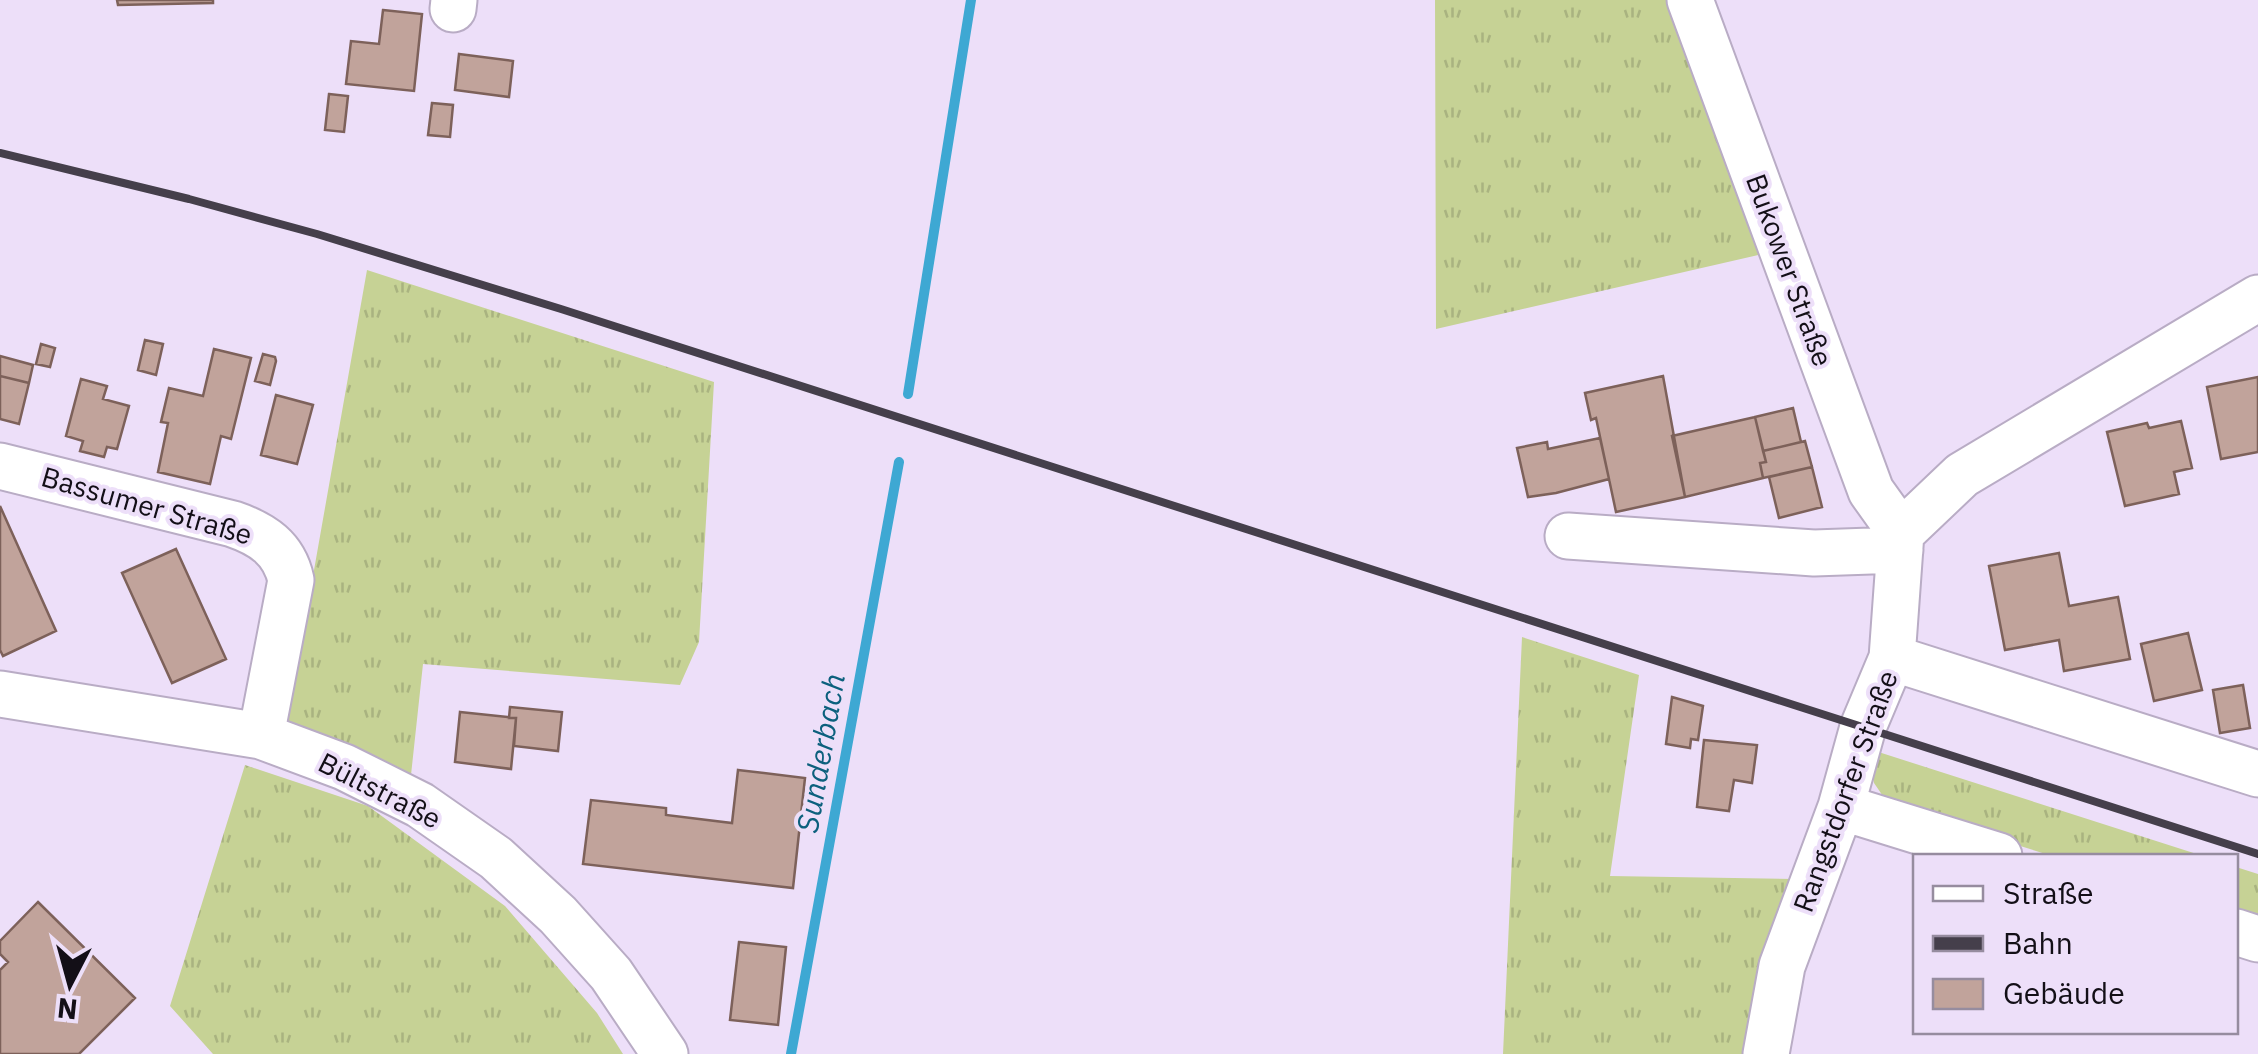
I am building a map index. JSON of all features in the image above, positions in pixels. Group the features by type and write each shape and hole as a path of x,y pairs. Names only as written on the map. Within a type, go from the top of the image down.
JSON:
{"street":[{"name":"Bukower Straße","path":"1690,0 1872,491 1901,542"},
{"path":"1568,536 1814,552 1901,542 1962,475 2258,298"},
{"name":"Bassumer Straße","path":"0,466 233,524 259,533 278,550 291,580 262,736"},
{"name":"Rangstdorfer Straße","path":"1766,1054 1782,966 1841,806 1863,727 1892,658 1901,542"},
{"path":"1892,658 2258,774"},
{"name":"Bültstraße","path":"0,694 262,736 344,767 420,805 496,858 558,915 611,974 665,1054"},
{"path":"1841,806 1993,854"}],"green space":[{"path":"1435,0 1671,0 1767,253 1436,329"},
{"path":"367,270 714,382 699,642 680,685 423,664 411,775 287,723"},
{"path":"1522,637 1639,675 1610,876 1795,879 1750,1054 1503,1054"},
{"path":"1866,748 2197,854 2046,854 1889,805 1874,783"},
{"path":"245,765 368,806 505,906 597,1013 623,1054 213,1054 170,1006"},
{"path":"2238,868 2258,874 2258,922 2238,916"}],"building":[{"path":"117,0 213,0 213,3 118,5"},
{"path":"383,10 422,14 414,91 346,84 351,41 379,44"},
{"path":"459,54 513,61 509,97 455,90"},
{"path":"329,94 348,96 344,132 325,130"},
{"path":"432,103 453,105 450,137 428,135"},
{"path":"145,340 163,344 156,375 138,370"},
{"path":"41,344 55,348 50,367 36,364"},
{"path":"214,349 251,358 231,439 221,436 210,484 158,472 168,423 161,422 169,388 203,396"},
{"path":"263,354 275,357 276,361 270,385 255,381"},
{"path":"0,356 33,365 29,383 0,376"},
{"path":"0,376 29,383 19,424 0,419"},
{"path":"1663,376 1685,497 1616,512 1596,418 1591,420 1585,393"},
{"path":"2258,377 2258,452 2221,459 2207,387"},
{"path":"81,379 107,386 103,399 129,406 117,449 107,447 104,457 80,451 83,441 66,436"},
{"path":"276,395 313,405 297,464 261,455"},
{"path":"1793,408 1801,442 1763,451 1755,417"},
{"path":"1755,417 1766,462 1760,463 1763,478 1685,497 1672,436"},
{"path":"2181,421 2192,468 2174,472 2179,494 2125,506 2107,432 2147,423 2149,428"},
{"path":"1600,438 1609,479 1528,497 1517,448 1547,442 1548,449"},
{"path":"1805,441 1812,467 1763,478 1763,451"},
{"path":"1812,467 1822,507 1779,518 1769,477"},
{"path":"0,506 56,631 3,656 0,650"},
{"path":"176,549 226,659 172,683 122,573"},
{"path":"2059,553 2069,606 2118,597 2130,659 2064,671 2059,640 2005,650 1989,566"},
{"path":"2188,633 2202,690 2154,701 2141,644"},
{"path":"2243,685 2250,728 2220,733 2213,690"},
{"path":"1672,697 1703,706 1698,740 1691,739 1690,748 1666,744"},
{"path":"510,707 562,712 558,751 514,746 516,718 509,718"},
{"path":"460,712 516,718 511,769 455,762"},
{"path":"1704,740 1757,745 1752,783 1734,780 1729,811 1697,807"},
{"path":"738,770 805,778 793,888 583,864 591,800 666,808 666,815 732,823"},
{"path":"38,902 135,998 79,1054 0,1054 0,970 8,962 0,954 0,941"},
{"path":"739,942 786,947 778,1025 730,1020"}],"waterway":[{"name":"Sunderbach","path":"908,394 971,0"},
{"name":"Sunderbach","path":"791,1054 899,462"}],"railway":[{"path":"0,153 317,234 561,309 2258,854"}]}
